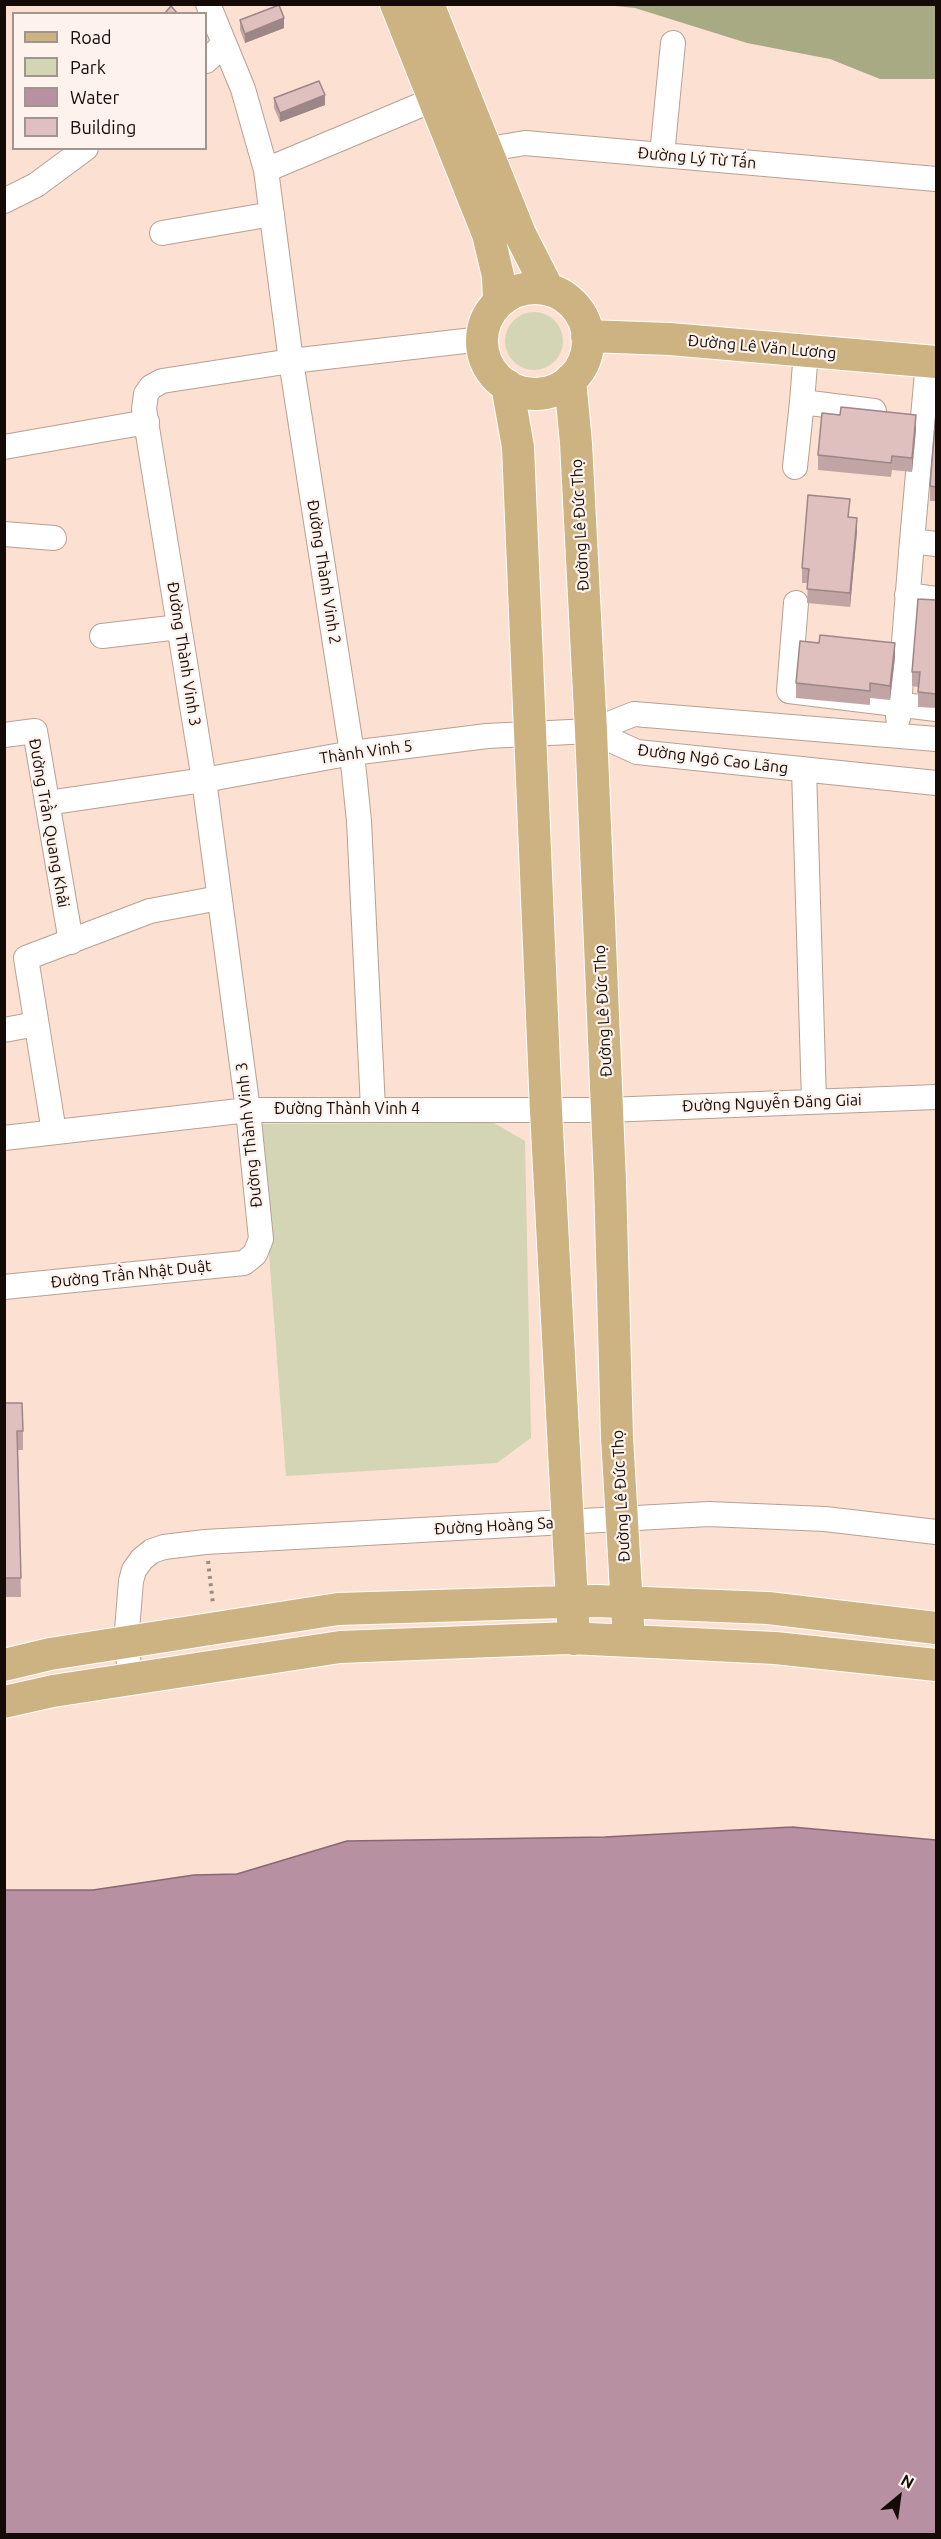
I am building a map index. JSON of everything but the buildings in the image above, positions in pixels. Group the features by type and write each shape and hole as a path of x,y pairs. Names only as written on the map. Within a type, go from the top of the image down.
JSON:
{"main road":[{"path":"396,4 435,99 520,234 548,289"},
{"path":"428,4 474,158 494,256 499,302"},
{"path":"530,288 548,289 572,303 581,315 587,336 585,357 579,370 570,380 556,389 539,393 522,392 507,385 496,376 483,352 482,339 490,312 499,302 513,292 530,288"},
{"name":"Đường Lê Văn Lương","path":"587,336 670,339 932,361"},
{"name":"Đường Lê Đức Thọ","path":"570,380 576,443 591,731 622,1519 629,1641"},
{"path":"507,385 518,447 546,1111 574,1639"},
{"path":"4,1665 50,1654 338,1609 572,1601 768,1608 936,1628"},
{"path":"4,1702 53,1691 340,1647 574,1639 775,1648 936,1665"}],"street":[{"name":"Đường Thành Vinh 2","path":"208,4 243,89 266,170 291,362 352,753 358,821 373,1108"},
{"path":"662,155 673,43"},
{"path":"207,60 223,45"},
{"path":"266,170 435,99"},
{"name":"Đường Lý Từ Tấn","path":"474,158 501,147 525,143 936,178"},
{"path":"4,201 36,185 83,150"},
{"path":"162,233 272,214"},
{"name":"Đường Thành Vinh 3","path":"255,1254 261,1239 248,1110 204,780 144,410 146,394 151,387 162,381 291,362 482,339"},
{"path":"795,467 806,351"},
{"path":"896,736 912,541 929,418 932,361"},
{"path":"802,402 929,418"},
{"path":"4,447 147,422"},
{"path":"4,534 54,538"},
{"path":"912,541 936,544"},
{"path":"907,595 936,599"},
{"path":"796,603 789,691 936,709"},
{"path":"102,636 179,627"},
{"path":"851,732 854,699"},
{"path":"591,731 634,714 936,740"},
{"name":"Đường Trần Quang Khải","path":"4,735 35,731 71,942"},
{"name":"Thành Vinh 5","path":"47,803 204,780 352,753 529,732 591,731"},
{"name":"Đường Ngô Cao Lãng","path":"591,731 636,752 936,783"},
{"path":"804,769 814,1101"},
{"path":"54,1132 26,958 150,911 219,898"},
{"path":"4,1030 36,1024"},
{"name":"Đường Nguyễn Đăng Giai","path":"546,1111 936,1097"},
{"name":"Đường Thành Vinh 4","path":"4,1138 248,1110 373,1108 546,1111"},
{"name":"Đường Trần Nhật Duật","path":"4,1287 244,1263 255,1254"},
{"name":"Đường Hoàng Sa","path":"131,1679 126,1642 130,1581 142,1559 152,1551 164,1546 709,1514 772,1516 936,1532"}],"path":[{"path":"205,1542 216,1628"}],"green space":[{"path":"606,5 936,5 936,79 880,79 830,59 747,43 635,8"},
{"path":"534,312 545,314 558,325 563,341 561,352 550,365 534,370 523,368 510,357 505,341 507,330 518,317"},
{"path":"494,1123 525,1141 531,1438 497,1463 286,1476 259,1124"}],"water":[{"path":"792,1827 936,1840 936,2534 5,2534 5,1890 93,1890 194,1875 237,1874 347,1841 605,1837"}]}
